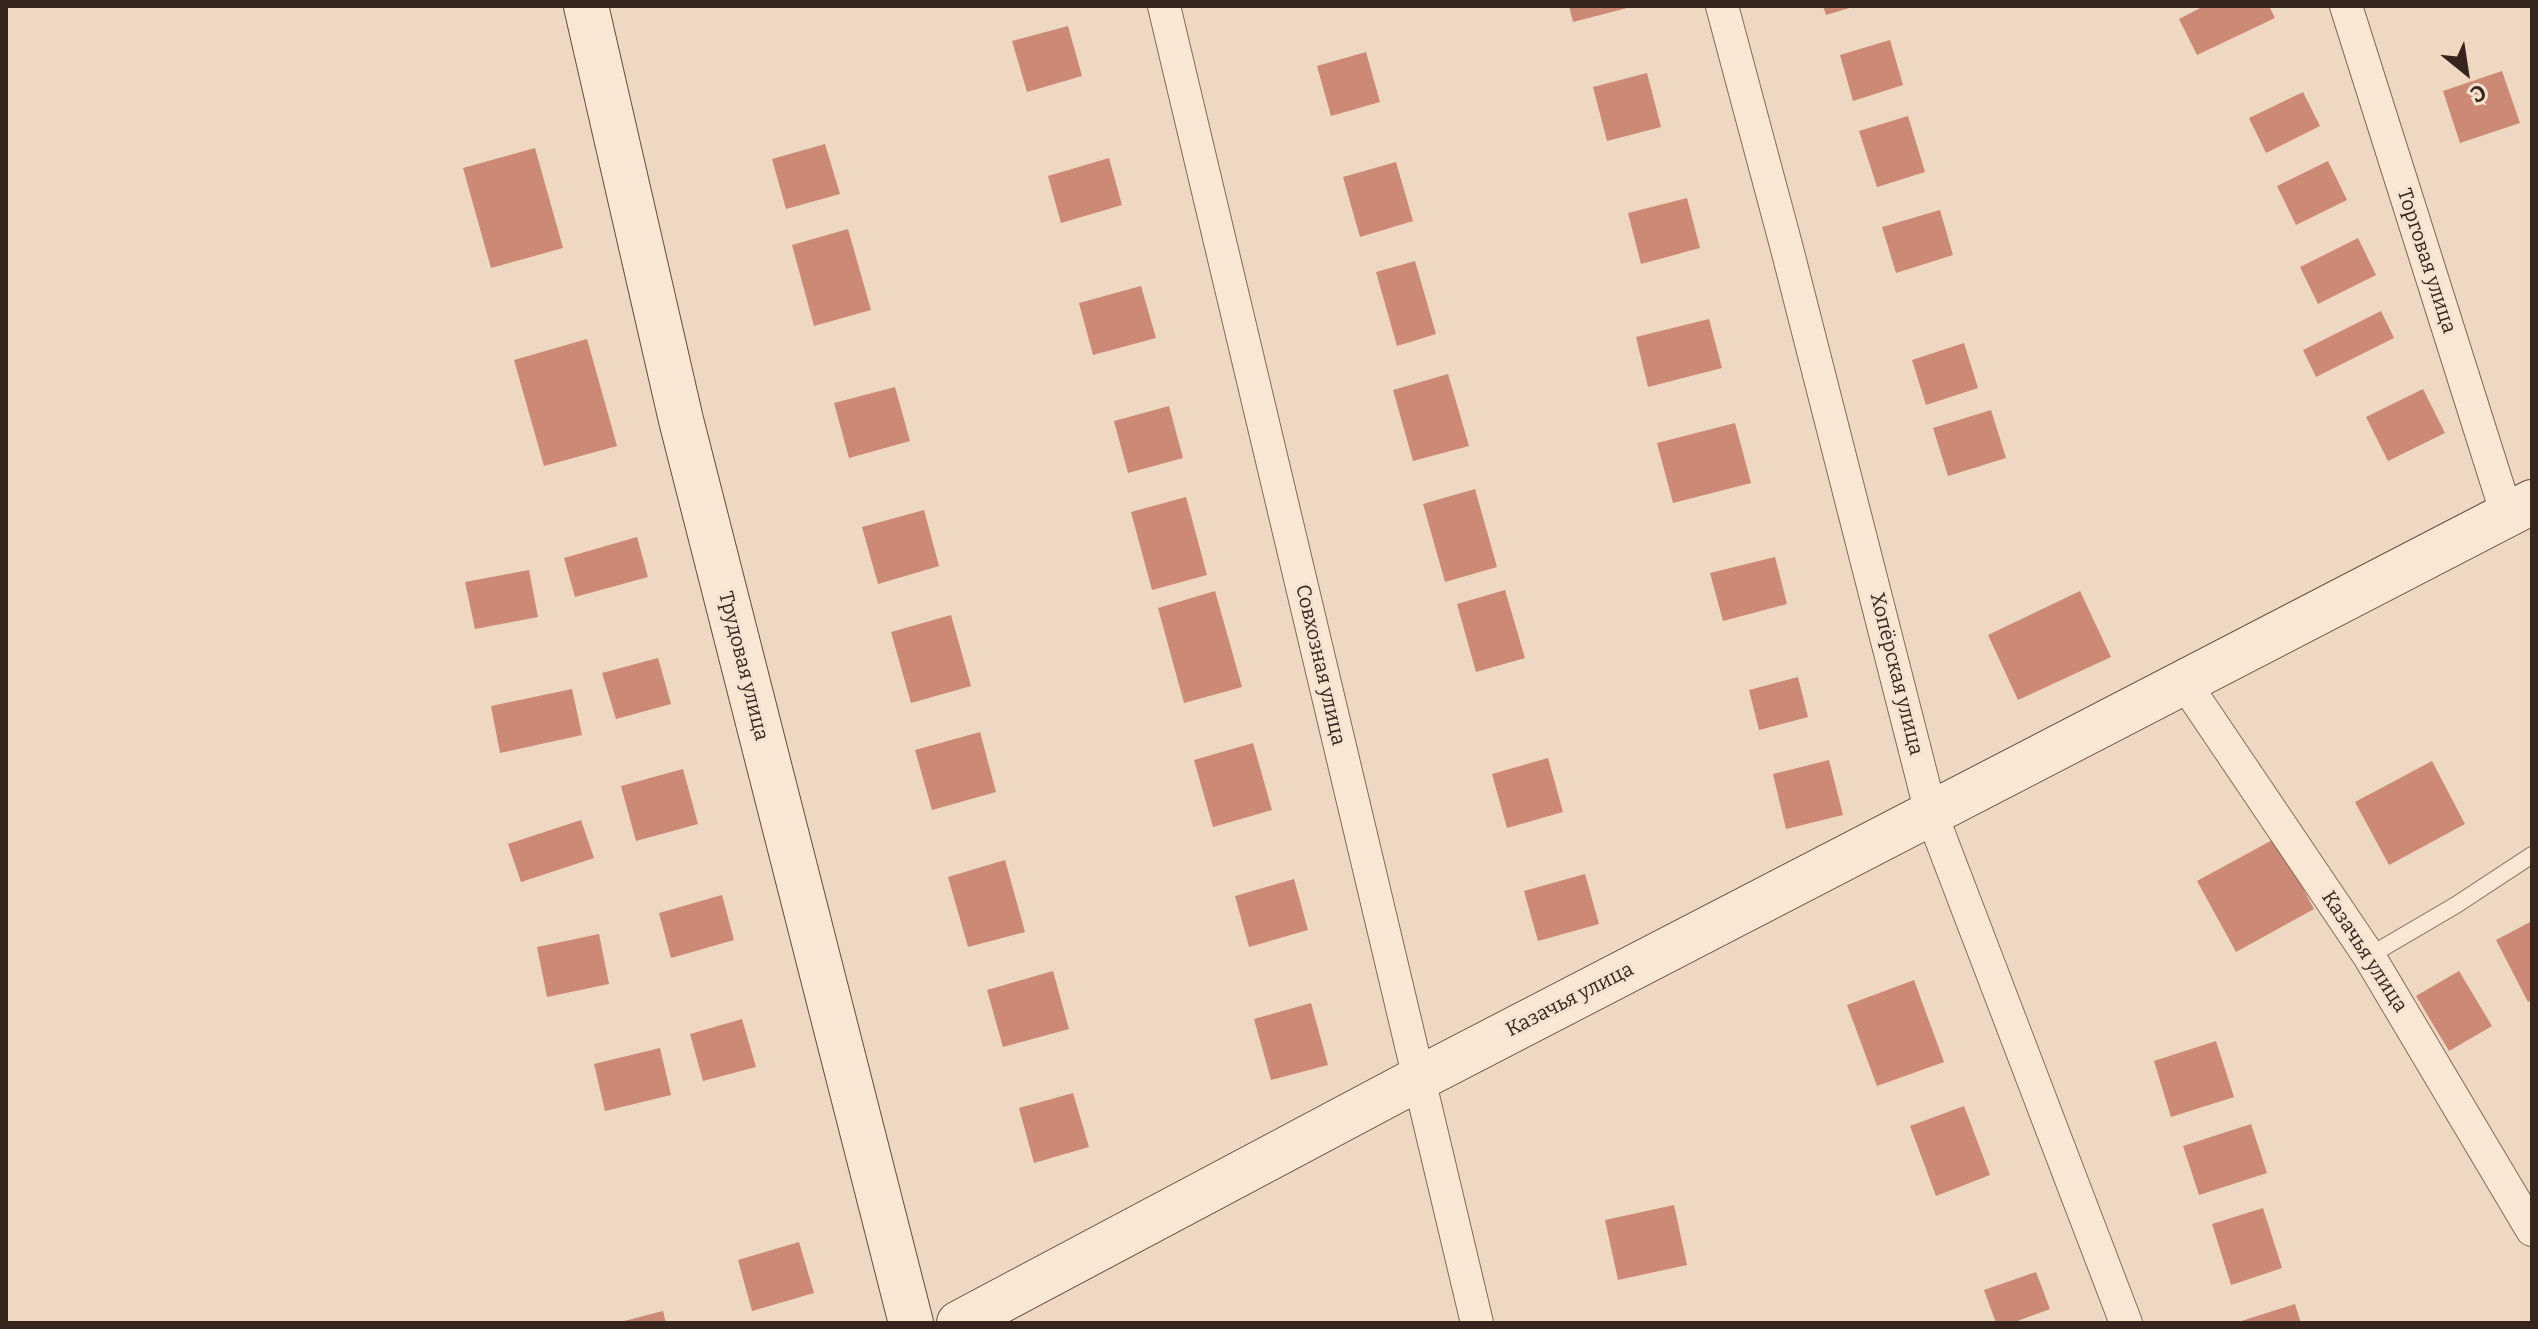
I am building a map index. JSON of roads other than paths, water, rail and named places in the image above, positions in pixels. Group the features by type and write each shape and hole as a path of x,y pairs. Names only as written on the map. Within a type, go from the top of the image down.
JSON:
{"street":[{"name":"Трудовая улица","path":"586,6 681,420 911,1323"},
{"name":"Совхозная улица","path":"1164,6 1477,1323"},
{"name":"Хопёрская улица","path":"1722,6 1931,813 2126,1323"},
{"name":"Торговая улица","path":"2346,6 2519,509"},
{"name":"Казачья улица","path":"959,1323 1418,1079 2519,509"},
{"name":"Казачья улица","path":"2184,682 2369,956 2532,1230"}],"lane":[{"path":"2369,956 2456,905 2532,855"}]}
